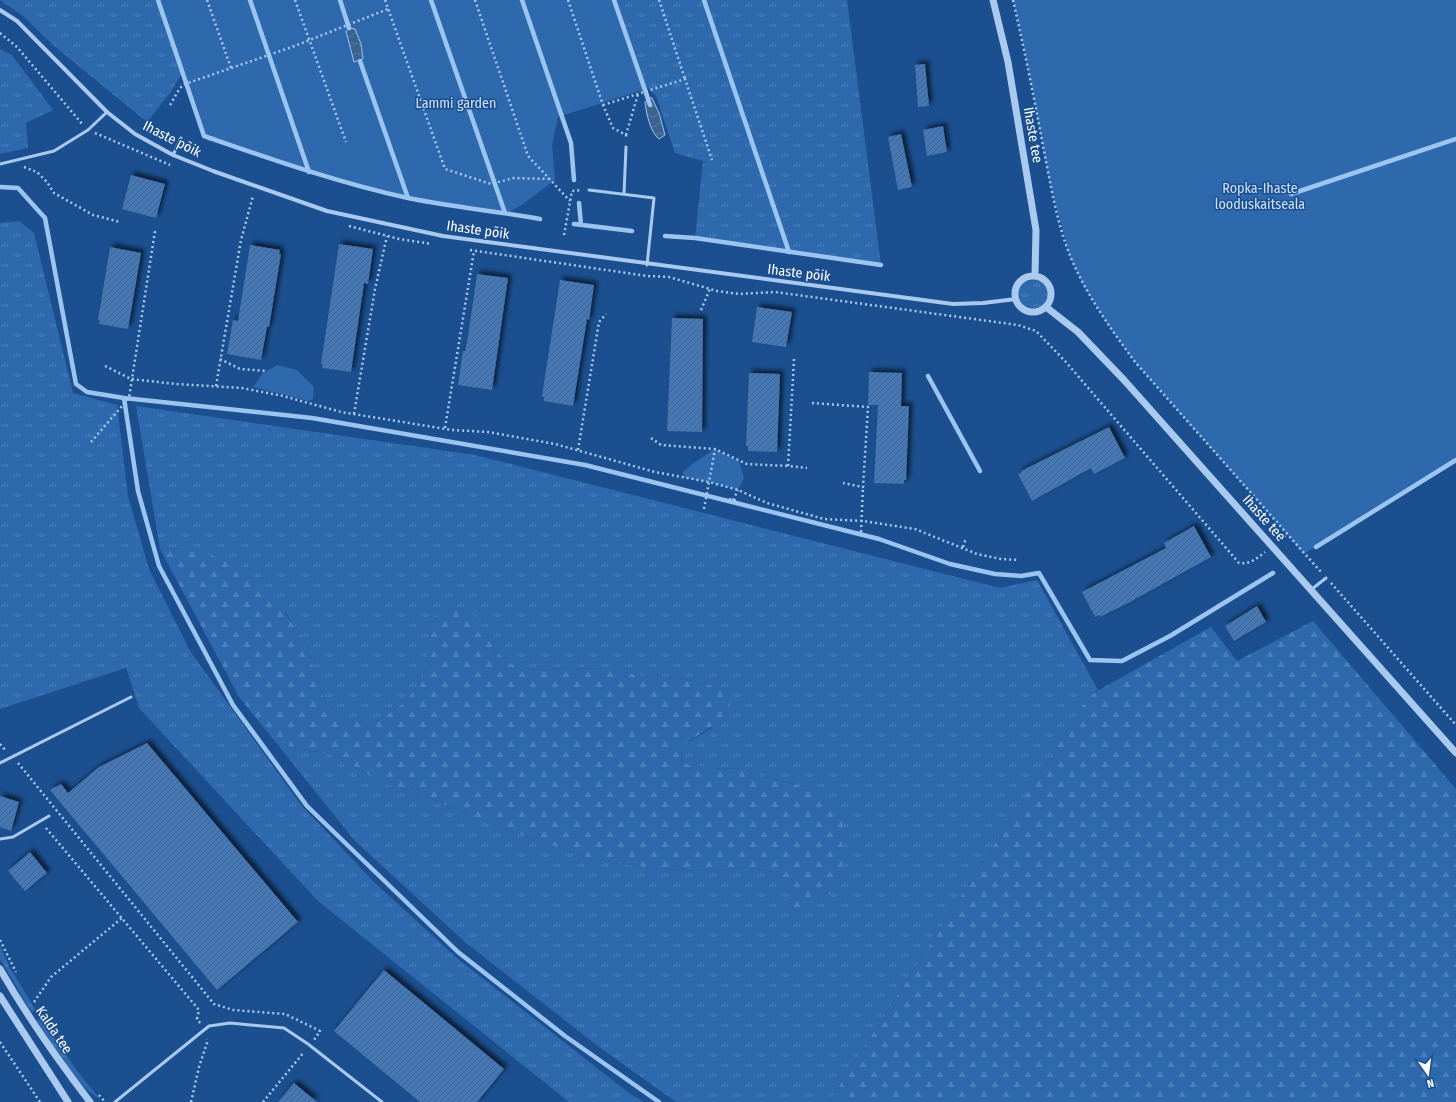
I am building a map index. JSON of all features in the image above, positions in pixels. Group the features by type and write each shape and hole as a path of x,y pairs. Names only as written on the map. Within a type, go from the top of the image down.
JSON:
{"street":[{"name":"Ihaste tee","path":"993,0 1008,62 1036,230 1035,275"},
{"name":"Ihaste põik","path":"0,10 18,21 107,112 135,134 173,155 213,171 327,211 443,236 953,304 983,303 1016,299"},
{"path":"1035,275 1046,280 1050,285 1052,296 1046,307 1035,312 1029,312 1019,305 1016,299 1016,287 1024,278 1035,275"},
{"name":"Ihaste tee","path":"1046,307 1078,332 1124,380 1456,753"},
{"name":"Kalda tee","path":"0,969 16,998 62,1066 90,1102"},
{"name":"Kalda tee","path":"0,996 68,1102"}],"lane":[{"path":"0,164 54,151 88,130 107,112"},
{"path":"173,155 181,138"},
{"path":"624,194 626,146"},
{"path":"589,190 654,198 647,264"},
{"path":"1311,590 1326,578"},
{"path":"0,763 13,758 131,697"},
{"path":"0,839 13,837 48,816"},
{"path":"114,1102 209,1026 230,1023 284,1028 310,1045 382,1102"}],"path":[{"path":"207,0 231,68"},
{"path":"295,0 346,142"},
{"path":"385,0 445,169 491,184 514,178 549,179"},
{"path":"475,0 528,156 570,201"},
{"path":"568,0 603,105 613,128 626,135"},
{"path":"659,0 712,160"},
{"path":"1013,0 1049,179 1070,257 1082,283 1108,325 1135,362 1456,725"},
{"path":"170,105 180,88 185,84 309,40 388,9"},
{"path":"0,33 17,46 88,130 176,167"},
{"path":"603,105 685,79"},
{"path":"626,146 626,135 638,94"},
{"path":"9,162 37,172 47,182 54,193 93,215 120,222"},
{"path":"564,235 572,191 589,190"},
{"path":"248,194 260,198"},
{"path":"216,386 241,240 253,196"},
{"path":"345,226 435,245"},
{"path":"91,442 129,398 130,379 155,231"},
{"path":"354,414 374,289 387,236"},
{"path":"466,250 641,275 669,277 710,289 739,294 775,292 830,298 983,319 1018,325 1036,331 1070,367 1239,563 1245,564 1255,560 1287,534"},
{"path":"445,428 474,251"},
{"path":"701,310 710,289"},
{"path":"578,450 599,322 606,314"},
{"path":"788,466 794,358"},
{"path":"220,359 240,369 267,371"},
{"path":"105,366 130,379 176,384 242,388 282,396 341,412 445,428 502,434 578,450 655,472 709,482 738,490 767,503 824,519 863,521 915,529 977,554 1001,559 1020,560"},
{"path":"812,403 868,407 863,487 863,521 861,532"},
{"path":"651,438 661,444 715,449 747,464 808,468"},
{"path":"704,509 715,449"},
{"path":"844,483 863,487"},
{"path":"729,499 735,501 738,490"},
{"path":"962,547 966,538"},
{"path":"0,744 214,1004 233,1010 285,1014 320,1031 263,1102"},
{"path":"40,821 65,848 85,876 199,1010 198,1020 205,1029 207,1043 199,1067 191,1102"},
{"path":"34,1002 51,978 122,918"},
{"path":"0,940 18,976"},
{"path":"30,996 37,1008"},
{"path":"0,1042 40,1102"}],"green space":[{"path":"0,0 158,0 182,73 171,92 147,122 53,45 23,16"},
{"name":"Lammi garden","path":"158,0 612,0 643,90 558,117 552,145 555,180 516,209 509,212 498,213 426,202 330,178 204,136"},
{"path":"612,0 847,0 881,265 695,238 703,161 675,153 656,96 648,88 643,90"},
{"name":"Ropka-Ihaste looduskaitseala","path":"1013,0 1456,0 1456,460 1304,554 1135,362 1108,325 1082,283 1070,257 1049,179 1024,47"},
{"path":"0,49 12,55 53,110 26,123 28,148 0,154"},
{"path":"19,221 34,233 73,393 117,405 128,496 149,569 190,651 301,805 374,882 458,959 629,1093 644,1102 569,1102 318,901 139,708 126,668 0,709 0,223"},
{"path":"1033,280 1043,284 1047,294 1043,304 1033,308 1023,304 1019,294 1023,284"},
{"path":"277,365 297,370 314,387 313,399 309,401 253,387 263,373"},
{"path":"136,406 475,455 1000,588 1037,580 1098,690 1090,695 829,1102 676,1102 599,1047 466,943 355,841 277,744 334,755 379,781 434,800 513,832 592,859 658,869 719,871 748,866 781,874 812,788 764,777 743,768 714,769 687,764 681,760 684,745 712,728 710,685 679,678 642,676 608,668 535,670 512,664 496,652 488,635 427,659 423,679 404,703 370,725 346,719 325,702 304,640 286,613 187,548 160,549"},
{"path":"715,449 739,461 744,478 738,490 709,482 684,478 683,472 692,464"},
{"path":"187,548 246,566 264,583 304,640 325,702 346,719 370,725 404,703 423,679 427,659 428,634 438,611 453,608 471,611 488,635 496,652 512,664 535,670 608,668 642,676 679,678 710,685 724,691 731,702 727,710 711,727 684,745 681,760 687,764 714,769 743,768 764,777 812,788 842,821 842,864 830,894 795,910 781,874 748,866 719,871 658,869 592,859 513,832 434,800 379,781 334,755 277,744 239,697 160,549"},
{"path":"1313,621 1456,789 1456,1102 829,1102 1090,695 1211,627 1237,661"},
{"path":"0,946 10,968 35,1009 32,1013 0,959"},
{"path":"41,1018 77,1071 100,1099 81,1084 65,1064 37,1021"}],"water":[{"path":"349,28 355,29 361,44 363,59 354,62 346,31"},
{"path":"649,98 652,98 659,113 665,135 659,139 653,132 647,116 645,102"}],"building":[{"path":"925,64 929,106 918,107 915,65"},
{"path":"943,126 947,152 927,156 923,130"},
{"path":"901,134 912,187 898,190 888,137"},
{"path":"131,175 165,184 156,218 122,209"},
{"path":"339,244 373,249 368,284 364,283 351,372 322,368 323,364 321,364"},
{"path":"250,245 280,250 279,254 281,254 269,327 267,327 261,360 227,354 233,320 238,321"},
{"path":"110,247 141,253 128,329 99,324 100,320 98,320"},
{"path":"477,274 508,278 492,390 458,385 463,351 465,351 468,337"},
{"path":"560,280 594,285 573,406 544,401 544,397 542,396"},
{"path":"757,307 792,312 786,347 752,342"},
{"path":"672,318 703,319 702,432 667,431"},
{"path":"869,372 902,373 901,406 909,406 906,480 904,480 904,484 874,483 878,405 868,405"},
{"path":"749,373 780,374 777,452 748,451 748,446 746,446"},
{"path":"1109,427 1125,458 1094,474 1091,468 1032,501 1018,474 1022,472 1021,471"},
{"path":"1194,526 1211,557 1130,602 1100,617 1099,615 1095,617 1082,592 1166,548 1164,543"},
{"path":"1257,606 1266,622 1234,641 1225,626"},
{"path":"147,743 298,922 217,990 50,790 61,784 68,793 99,767"},
{"path":"0,796 19,802 11,831 0,827"},
{"path":"30,852 47,873 25,891 8,871"},
{"path":"384,970 504,1069 477,1102 420,1102 334,1031"},
{"path":"294,1083 317,1102 278,1102"}],"waterway":[{"path":"158,0 204,136 305,170 382,192 424,201 540,219"},
{"path":"250,0 309,172"},
{"path":"340,0 349,28"},
{"path":"431,0 505,213"},
{"path":"522,0 571,143 574,180"},
{"path":"614,0 645,90"},
{"path":"704,0 789,252"},
{"path":"360,61 408,198"},
{"path":"646,93 650,105"},
{"path":"1291,194 1456,139"},
{"path":"0,187 18,188 45,218 76,384 87,392 124,398 138,491 159,566 233,705 307,806 458,952 565,1036 659,1102"},
{"path":"579,203 581,225"},
{"path":"574,224 632,231"},
{"path":"665,236 695,238 881,265"},
{"path":"928,376 980,471"},
{"path":"124,398 312,418 585,465 879,539 950,564 995,574 1021,576 1039,573 1090,660 1122,661 1170,636 1273,573"},
{"path":"1316,547 1456,460"}]}
